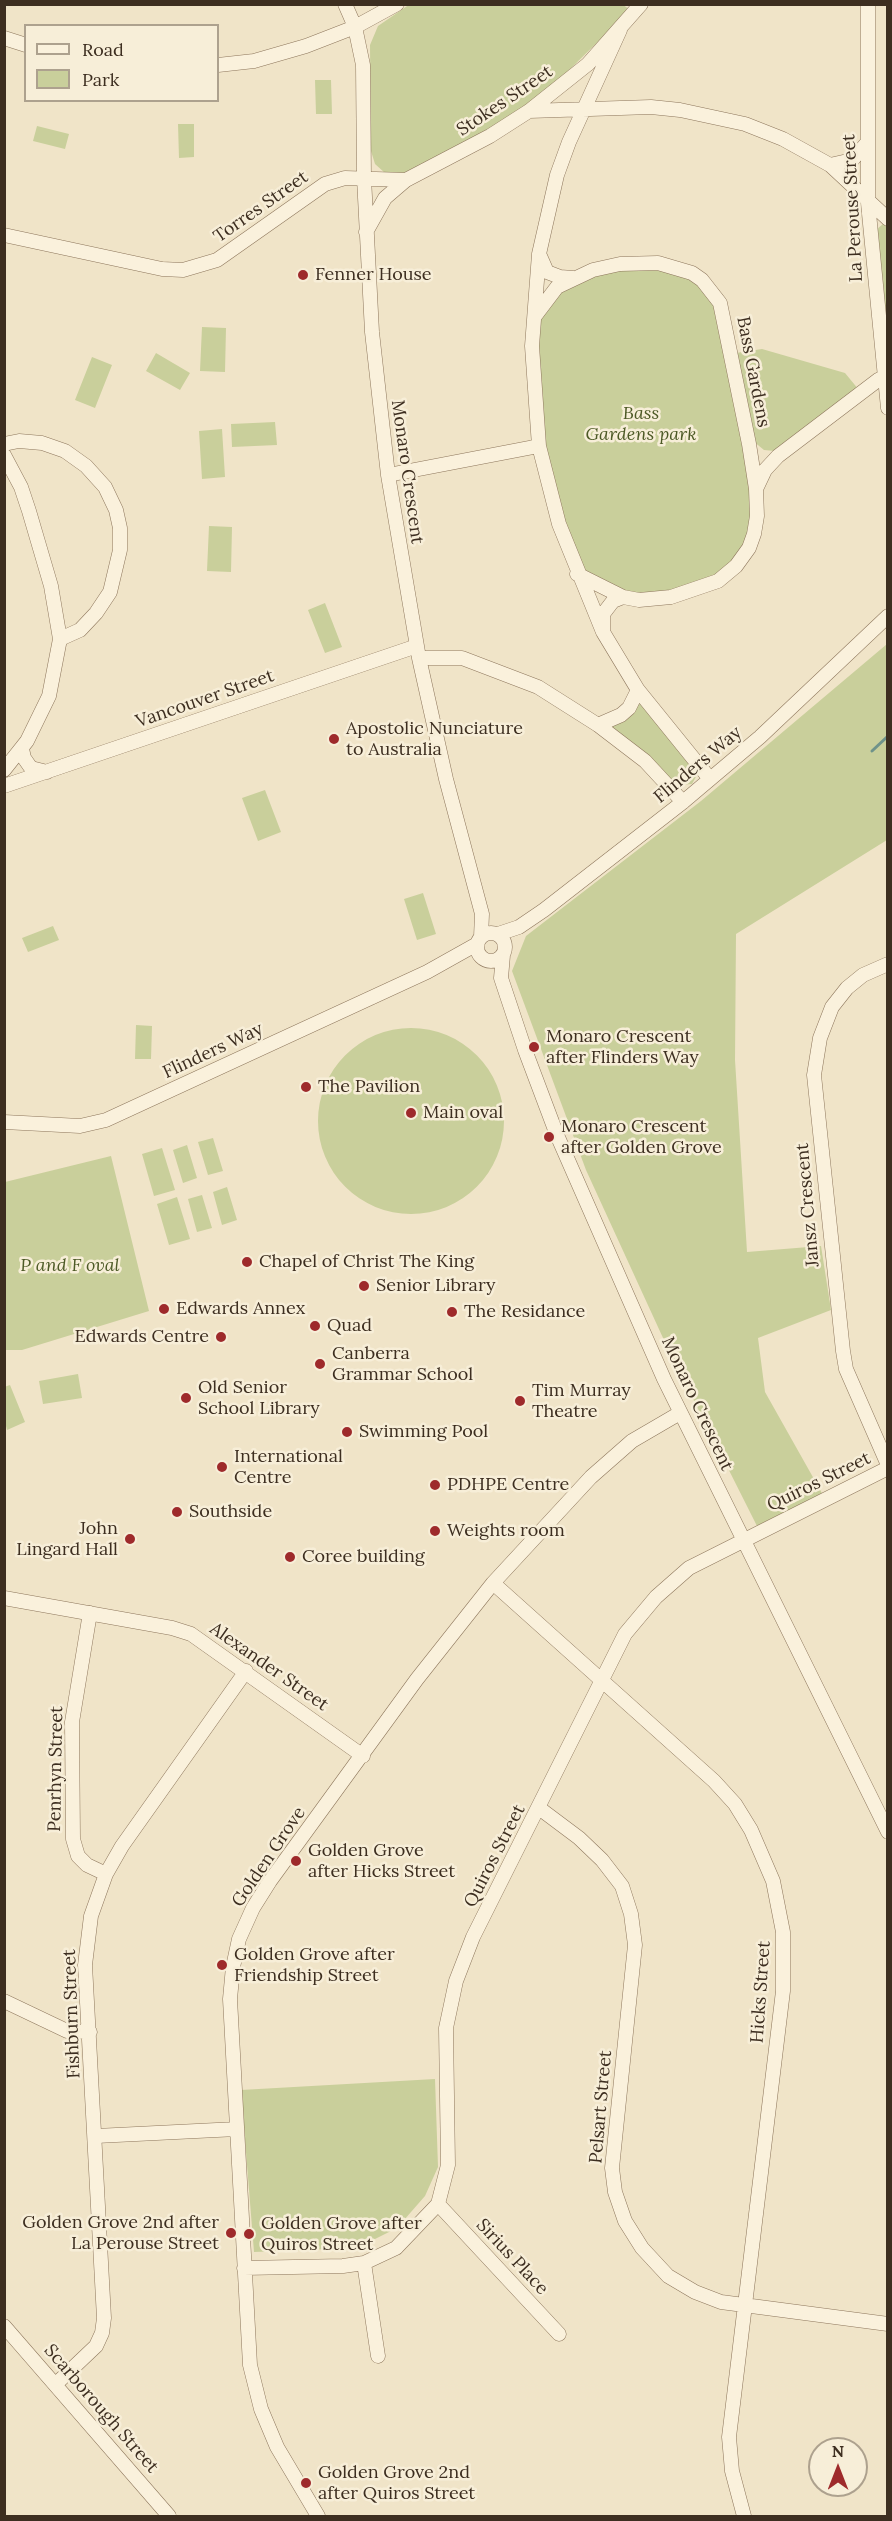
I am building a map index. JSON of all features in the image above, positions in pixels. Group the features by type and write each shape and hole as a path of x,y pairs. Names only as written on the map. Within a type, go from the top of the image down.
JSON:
{"street":[{"name":"Monaro Crescent","path":"345,4 355,27 363,65 364,178 372,332 388,475 418,652 446,779 482,914 500,942 501,978 557,1135 680,1413 888,1832"},
{"path":"219,65 254,61 278,55 355,27 397,4"},
{"name":"Stokes Street","path":"364,178 406,180 464,151 529,111 588,64 641,4"},
{"name":"La Perouse Street","path":"868,4 868,202 888,408"},
{"path":"620,30 582,110 557,175 539,254 532,346 539,446 559,524 603,632 638,690 710,779"},
{"path":"4,38 24,44"},
{"path":"529,111 651,107 717,117 745,124 783,139 830,165 888,219"},
{"path":"830,165 852,160 867,143"},
{"name":"Torres Street","path":"4,235 162,269 183,270 217,260 325,184 345,178 364,178"},
{"path":"366,232 385,198 406,180"},
{"path":"539,254 547,272 560,277 573,278"},
{"name":"Bass Gardens","path":"534,318 557,287 573,278 620,264 658,263 692,273 702,280 720,303 749,444 756,489 757,516 749,548 736,566 718,581 671,597 639,600 622,597 578,574"},
{"path":"756,489 765,470 778,456 885,377"},
{"path":"4,444 19,441 42,443 65,451 86,466 105,487 116,510 120,528 120,550 110,592 96,613 80,630 60,639"},
{"path":"749,444 761,453 778,456"},
{"path":"388,475 539,446"},
{"path":"4,455 21,487 29,511 51,586 60,639 49,696 22,749 4,770"},
{"path":"603,632 603,614 613,601 622,597"},
{"name":"Flinders Way","path":"4,1122 70,1126 99,1122 428,972 460,961 496,960 500,942 589,877 683,802 804,697 888,616"},
{"name":"Vancouver Street","path":"4,786 418,652 456,657 538,687 598,725 645,761 683,802"},
{"path":"598,725 621,715 629,708 638,690"},
{"path":"22,749 24,758 31,768 47,772"},
{"name":"Monaro Crescent","path":"482,914 478,953 501,978"},
{"name":"Flinders Way","path":"428,972 479,941 500,942"},
{"name":"Jansz Crescent","path":"888,964 863,975 847,988 832,1007 820,1038 814,1075 836,1303 846,1369 888,1467"},
{"name":"Golden Grove","path":"318,2517 285,2464 261,2409 248,2347 230,1999 239,1939 253,1908 270,1881 417,1679 493,1583 591,1478 632,1441 680,1413"},
{"name":"Quiros Street","path":"438,2205 448,2165 445,2058 449,2005 463,1958 625,1634 656,1597 689,1568 888,1467"},
{"name":"Hicks Street","path":"493,1583 700,1766 735,1804 764,1857 780,1906 783,1991 729,2437 732,2471 744,2517"},
{"name":"Alexander Street","path":"4,1598 182,1630 200,1639 246,1671 363,1756"},
{"name":"Penrhyn Street","path":"90,1613 72,1716 73,1839 78,1856 87,1865 106,1874"},
{"name":"Fishburn Street","path":"57,2384 96,2346 103,2328 86,1949 92,1916 106,1874 122,1846 246,1671"},
{"name":"Pelsart Street","path":"539,1808 579,1838 602,1860 622,1886 631,1914 635,1944 612,2149 615,2192 625,2221 642,2248 668,2276 695,2292 721,2302 744,2307 888,2324"},
{"path":"4,2001 67,2031 90,2032"},
{"path":"96,2136 237,2129"},
{"path":"244,2268 343,2266 364,2263 396,2248 438,2205"},
{"name":"Sirius Place","path":"438,2205 559,2334"},
{"path":"364,2263 378,2356"},
{"name":"Scarborough Street","path":"4,2326 57,2384 170,2517"}],"green space":[{"path":"410,4 622,4 630,10 556,83 509,118 407,174 385,173 375,164 371,151 370,45 378,26"},
{"path":"315,80 331,80 332,114 316,114"},
{"path":"178,124 194,124 194,157 179,158"},
{"path":"37,126 69,134 65,149 33,141"},
{"path":"883,224 887,227 887,356 877,229"},
{"name":"Bass Gardens park","path":"653,267 682,274 699,285 715,306 744,448 752,505 750,535 724,572 662,593 625,594 589,576 575,558 544,445 536,347 541,319 561,290 609,271"},
{"path":"202,327 226,328 225,372 200,371"},
{"path":"762,349 845,373 859,390 775,451 764,450 753,441 736,353"},
{"path":"156,353 190,373 180,390 146,371"},
{"path":"92,357 112,365 95,408 75,400"},
{"path":"275,422 277,445 232,447 231,424"},
{"path":"222,429 225,477 202,479 199,431"},
{"path":"209,526 232,527 231,572 207,571"},
{"path":"325,603 342,647 325,653 308,610"},
{"path":"887,644 887,840 736,934 735,1060 747,1252 821,1246 831,1310 758,1338 765,1392 823,1495 757,1526 669,1351 586,1170 512,971 526,936 701,801"},
{"path":"638,699 698,773 692,784 677,785 611,727"},
{"path":"265,790 281,832 258,841 242,798"},
{"path":"423,893 436,934 417,940 404,899"},
{"path":"53,926 59,940 28,952 22,938"},
{"path":"136,1025 152,1026 151,1059 135,1059"},
{"name":"Main oval","path":"411,1028 429,1030 446,1036 462,1044 476,1056 488,1070 496,1086 502,1103 504,1121 502,1139 496,1156 488,1172 476,1186 462,1198 446,1206 429,1212 411,1214 393,1212 376,1206 360,1198 346,1186 334,1172 326,1156 320,1139 318,1121 320,1103 326,1086 334,1070 346,1056 360,1044 376,1036 393,1030"},
{"path":"213,1138 223,1171 208,1175 198,1142"},
{"path":"187,1145 197,1178 183,1183 173,1150"},
{"path":"162,1148 175,1190 154,1196 142,1154"},
{"name":"P and F oval","path":"111,1156 149,1311 22,1350 5,1350 5,1182"},
{"path":"227,1187 237,1220 222,1225 213,1192"},
{"path":"202,1195 212,1228 197,1232 188,1199"},
{"path":"177,1197 190,1239 169,1245 157,1204"},
{"path":"78,1374 82,1398 43,1404 39,1381"},
{"path":"10,1385 25,1422 7,1430 4,1387"},
{"path":"435,2079 438,2167 425,2196 397,2228 357,2248 254,2252 241,2090"}],"waterway":[{"path":"872,751 888,736"}],"place":[{"name":"Fenner House","path":"303,275"},
{"name":"Apostolic Nunciature to Australia","path":"334,739"},
{"name":"Monaro Crescent after Flinders Way","path":"534,1047"},
{"name":"The Pavilion","path":"306,1087"},
{"name":"Main oval","path":"411,1113"},
{"name":"Monaro Crescent after Golden Grove","path":"549,1137"},
{"name":"Chapel of Christ The King","path":"247,1262"},
{"name":"Senior Library","path":"364,1286"},
{"name":"Edwards Annex","path":"164,1309"},
{"name":"The Residance","path":"452,1312"},
{"name":"Quad","path":"315,1326"},
{"name":"Edwards Centre","path":"221,1337"},
{"name":"Canberra Grammar School","path":"320,1364"},
{"name":"Old Senior School Library","path":"186,1398"},
{"name":"Tim Murray Theatre","path":"520,1401"},
{"name":"Swimming Pool","path":"347,1432"},
{"name":"International Centre","path":"222,1467"},
{"name":"PDHPE Centre","path":"435,1485"},
{"name":"Southside","path":"177,1512"},
{"name":"Weights room","path":"435,1531"},
{"name":"John Lingard Hall","path":"130,1539"},
{"name":"Coree building","path":"290,1557"},
{"name":"Golden Grove after Hicks Street","path":"296,1861"},
{"name":"Golden Grove after Friendship Street","path":"222,1965"},
{"name":"Golden Grove 2nd after La Perouse Street","path":"231,2233"},
{"name":"Golden Grove after Quiros Street","path":"249,2234"},
{"name":"Golden Grove 2nd after Quiros Street","path":"306,2483"}]}
